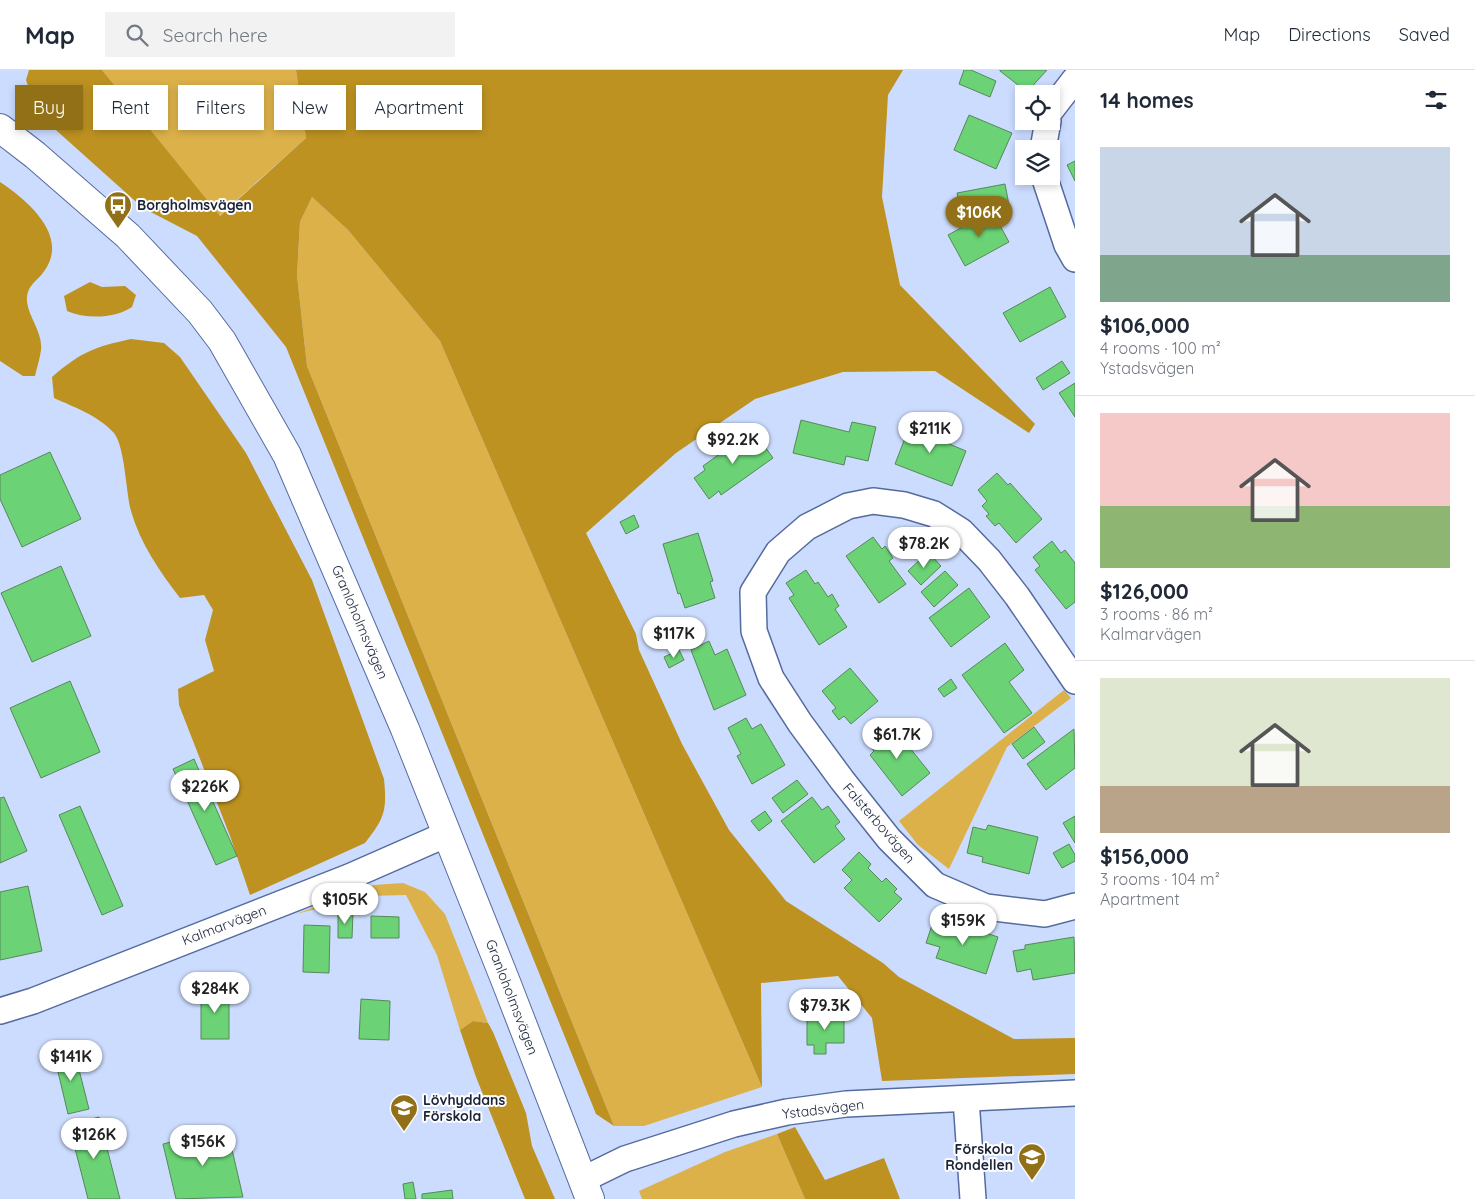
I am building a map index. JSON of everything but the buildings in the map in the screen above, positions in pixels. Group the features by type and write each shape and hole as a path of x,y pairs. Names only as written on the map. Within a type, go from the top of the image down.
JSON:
{"street":[{"path":"1060,98 1075,79"},
{"name":"Granloholmsvägen","path":"0,128 35,155 128,236 200,312 222,342 287,455 358,616 447,834 586,1189"},
{"path":"1047,185 1067,245 1075,259"},
{"name":"Falsterbovägen","path":"1075,681 989,560 961,531 934,514 904,505 873,501 848,506 807,527 778,552 753,592 754,631 771,678 800,723 848,788 889,839 935,885 986,908 1044,914 1075,906"},
{"name":"Kalmarvägen","path":"0,1011 33,1001 349,877 447,834"},
{"name":"Ystadsvägen","path":"586,1189 626,1158 734,1124 787,1112 846,1104 1075,1093"},
{"path":"966,1099 974,1199"}],"shaded area":[{"path":"29,70 102,70 114,85 93,85 93,130 150,130 220,216 306,138 305,130 346,130 346,85 298,85 296,70 903,70 888,95 882,197 900,285 1035,424 1029,433 935,371 843,372 755,399 676,453 586,533 636,634 639,650 682,744 729,830 786,901 883,963 899,977 1014,1039 1075,1038 1075,1074 882,1081 872,1018 838,976 761,983 762,1087 440,341 348,230 312,197 300,222 297,275 307,366 614,1126 596,1114 286,347 197,236 143,208 56,130 83,130 83,85 28,85 26,80"},
{"path":"102,70 296,70 298,85 274,85 274,130 305,130 306,138 219,216 150,130 168,130 168,85 114,85"},
{"path":"0,182 22,198 42,220 52,244 51,257 45,270 30,288 27,296 28,308 41,344 41,353 35,376 23,376 0,361"},
{"path":"312,197 348,230 440,341 762,1087 644,1126 614,1126 307,366 297,275 300,222"},
{"path":"90,282 102,287 125,286 136,295 132,307 109,316 91,316 67,311 64,296"},
{"path":"131,339 164,343 180,357 246,453 312,580 384,779 385,806 381,820 365,843 250,895 230,836 179,705 178,689 214,671 205,640 213,610 204,595 180,598 145,546 131,511 121,449 114,433 94,417 54,398 52,377 71,362 97,348"},
{"path":"1064,690 1071,698 1007,747 949,869 918,845 899,821"},
{"path":"403,883 425,892 445,914 488,1023 473,1021 460,1030 437,955 406,895 368,896 296,914 374,885"},
{"path":"473,1021 488,1023 493,1032 526,1113 532,1146 555,1199 525,1199 476,1077 460,1030"},
{"path":"795,1127 825,1180 884,1158 900,1199 805,1199 777,1134"},
{"path":"777,1134 805,1199 642,1199 639,1191 725,1152"}],"place":[{"name":"Borgholmsvägen","path":"118,229"},
{"name":"Lövhyddans Förskola","path":"404,1132"},
{"name":"Förskola Rondellen","path":"1032,1181"}]}
